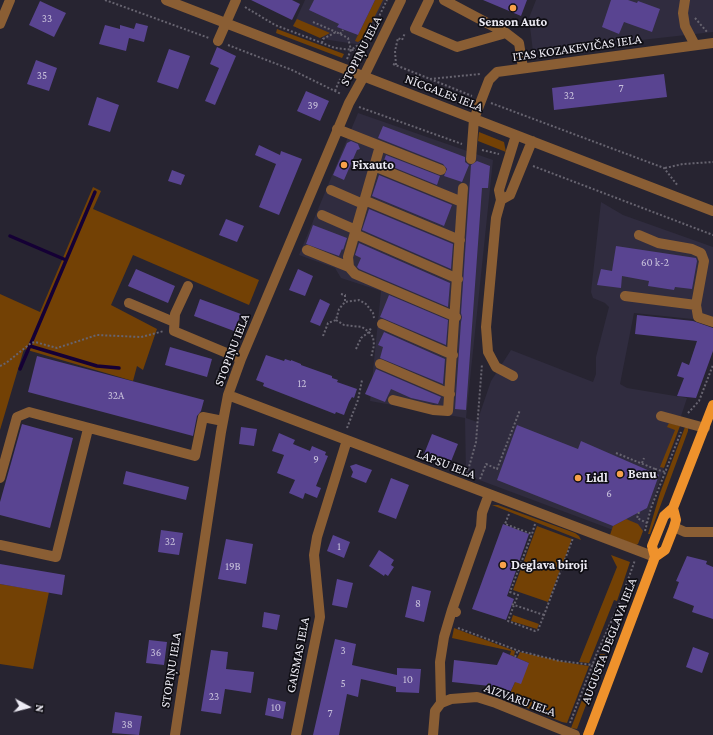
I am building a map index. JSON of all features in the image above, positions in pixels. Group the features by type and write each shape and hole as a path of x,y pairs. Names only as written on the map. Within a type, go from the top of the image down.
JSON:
{"main road":[{"name":"AUGUSTA DEGLAVA IELA","path":"655,557 652,546 664,516 673,508 713,405"},
{"name":"AUGUSTA DEGLAVA IELA","path":"588,735 655,557 665,550 674,528 676,520 673,508"}],"street":[{"path":"0,24 10,0"},
{"name":"NĪCGALES IELA","path":"166,0 713,211"},
{"name":"STOPIŅU IELA","path":"175,735 228,395 241,359 348,103 364,76 401,0"},
{"path":"429,0 415,29 457,47 506,33"},
{"path":"444,0 506,33 519,43 523,68"},
{"path":"685,0 685,26 694,45"},
{"path":"218,41 236,1"},
{"name":"ITAS KOZAKEVIČAS IELA","path":"471,159 474,119 489,80 497,72 713,43"},
{"path":"337,129 441,170"},
{"path":"513,376 496,367 488,352 486,327 496,218 501,200 499,190 516,135"},
{"path":"501,200 510,195 532,141"},
{"path":"349,267 348,257 380,146"},
{"path":"374,166 462,202"},
{"path":"393,400 433,410 448,411 456,317 463,188"},
{"path":"331,190 460,240"},
{"path":"322,215 355,232 458,279"},
{"path":"639,235 658,243 692,249 701,253 704,261 696,305 698,317 713,322"},
{"path":"307,250 349,267 355,274 456,317"},
{"path":"174,326 175,314 188,286"},
{"path":"625,296 696,305"},
{"path":"129,303 241,359"},
{"path":"382,324 453,355"},
{"path":"380,364 450,394"},
{"name":"LAPSU IELA","path":"228,395 655,557"},
{"path":"0,478 17,417 29,412 88,429 195,456 203,417 223,421"},
{"path":"661,416 685,421 704,428"},
{"path":"0,545 56,556 88,429"},
{"name":"GAISMAS IELA","path":"296,735 320,617 314,555 317,537 345,439"},
{"path":"433,735 435,711 441,703 440,662 447,624 454,611 481,527 482,513 489,494"},
{"path":"674,528 685,532 713,532"},
{"name":"AIZVARU IELA","path":"441,703 451,699 477,697 571,733"}],"path":[{"path":"105,0 218,41 292,70 335,91 348,103"},
{"path":"350,50 369,37 387,0"},
{"path":"236,1 275,25 322,43 350,50 363,51"},
{"path":"684,18 695,16 708,33 713,34"},
{"path":"313,22 348,38 350,50 346,61"},
{"path":"340,34 343,30"},
{"path":"322,43 324,39 336,32"},
{"path":"393,64 481,100 664,168 679,186"},
{"path":"429,79 497,72"},
{"path":"335,91 340,80"},
{"path":"664,168 683,164 713,162"},
{"path":"336,320 339,309 345,302 345,295 341,294"},
{"path":"345,302 359,300 366,304 373,313 374,322 370,332 361,338 356,349"},
{"path":"336,320 344,325 362,327 370,332 373,337 374,345 371,359"},
{"path":"324,336 328,323 336,320"},
{"path":"0,366 31,343 35,342 57,348 97,335 141,337 168,330 174,326"},
{"path":"571,733 593,665 620,602 639,551 651,508 689,410 699,401 713,365"},
{"path":"345,439 358,400 362,380"},
{"path":"478,478 480,479 486,464 497,469 520,410"},
{"path":"616,453 665,472"},
{"path":"642,463 644,458"},
{"path":"654,473 655,469"},
{"path":"639,512 637,518 647,523"},
{"path":"509,514 505,524 532,534"},
{"path":"535,524 510,592 518,595 513,605 508,622 535,631 538,630 573,538"},
{"path":"513,605 544,615"},
{"path":"447,624 518,650 560,661 593,665"},
{"path":"515,657 518,650"}],"shaded area":[{"path":"305,0 385,0 362,45 329,40 293,26"},
{"path":"375,0 383,0 364,38 358,42 355,41"},
{"path":"536,0 713,0 713,32 533,52 529,18"},
{"path":"297,19 330,33 320,38 293,26"},
{"path":"277,29 344,54 342,58 276,33"},
{"path":"358,113 493,160 466,418 477,422 491,381 511,350 593,382 596,374 596,357 609,307 605,303 593,298 591,292 601,202 623,215 713,247 713,325 692,319 634,313 620,384 627,388 687,398 640,540 466,475 465,418 370,401 381,291 341,278 335,268 299,255"},
{"path":"479,132 504,142 506,152 478,141"},
{"path":"93,187 101,191 93,209 259,280 249,305 133,255 111,305 157,329 143,370 137,366 133,381 24,349 0,430 0,294 40,312"},
{"path":"669,423 680,426 664,468 660,467 675,430 667,427"},
{"path":"685,427 688,428 688,431 650,534 648,534 660,493"},
{"path":"492,505 498,505 575,533 581,540"},
{"path":"626,519 638,524 643,531 638,544 636,545 610,535 613,526"},
{"path":"537,526 572,539 548,602 513,590"},
{"path":"611,555 630,562 617,601 614,600 589,663 579,662 617,567"},
{"path":"0,584 49,592 33,669 0,664"},
{"path":"513,615 539,624 537,629 511,621"},
{"path":"454,628 515,651 514,656 510,655 511,651 452,638"},
{"path":"520,652 589,666 567,723 507,700 515,682 529,663 517,658"},
{"path":"600,654 605,654 577,729 571,728"}],"building":[{"path":"251,0 292,0 300,4 292,20"},
{"path":"314,0 375,0 358,35 337,27 339,24 309,10"},
{"name":"Senson Auto","path":"483,0 527,0 521,16"},
{"path":"611,0 628,0 637,3 638,1 660,9 652,32 624,22 619,34 602,27"},
{"path":"40,1 66,13 54,37 29,25"},
{"path":"136,23 148,26 144,42 129,38 126,51 99,44 105,25 120,29 120,25 134,29"},
{"path":"217,47 236,56 215,105 205,101 219,68 210,64"},
{"path":"169,49 190,56 178,89 157,82"},
{"path":"36,60 57,68 49,91 27,84"},
{"path":"664,74 667,97 554,110 552,88"},
{"path":"306,91 329,101 320,121 297,111"},
{"path":"97,97 119,105 110,132 88,125"},
{"path":"383,126 465,157 465,162 469,165 462,182 444,176 447,169 443,164 378,138"},
{"name":"Fixauto","path":"351,141 358,144 360,149 357,150 344,180 333,175 347,143"},
{"path":"259,145 280,155 281,151 302,159 279,215 259,207 276,164 255,155"},
{"path":"386,155 440,176 437,185 383,163"},
{"path":"477,161 490,166 488,188 482,188 466,410 455,409 471,165"},
{"path":"172,170 185,175 181,185 168,181"},
{"path":"379,175 452,205 444,226 372,196"},
{"path":"369,209 453,244 451,269 362,230"},
{"path":"226,219 244,226 237,242 219,235"},
{"path":"313,225 347,238 343,250 342,249 339,256 306,244"},
{"path":"359,243 450,283 448,307 359,269 357,267 361,258 355,255"},
{"path":"616,246 696,258 697,261 692,289 675,287 674,290 648,286 649,281 622,276 621,288 597,285 601,269 612,271"},
{"path":"136,269 175,286 168,303 128,286"},
{"path":"298,269 313,276 305,296 289,290"},
{"path":"389,295 448,320 446,345 380,317"},
{"path":"200,299 241,314 234,331 194,316"},
{"path":"320,299 330,304 320,326 310,322"},
{"path":"637,315 693,321 713,328 713,351 696,398 677,396 684,378 677,376 682,362 689,365 697,341 635,334"},
{"path":"384,332 445,359 443,384 380,358 383,347 378,345"},
{"path":"170,347 212,359 207,377 165,365"},
{"path":"266,355 284,361 285,359 291,360 332,376 332,378 338,380 337,382 357,389 354,398 352,397 349,402 344,415 336,412 335,414 263,386 264,383 256,380"},
{"path":"37,356 204,400 201,411 197,416 193,436 28,392"},
{"path":"376,369 441,397 438,404 411,398 391,389 385,402 365,394"},
{"path":"22,424 73,438 50,528 0,515 0,502"},
{"name":"Lidl","path":"517,425 578,449 581,441 659,475 647,508 613,526 497,480"},
{"path":"241,427 257,429 254,446 239,444"},
{"path":"279,433 295,440 293,444 310,451 312,446 326,452 325,455 328,456 316,486 321,488 317,498 305,493 303,499 289,493 295,480 277,473 284,455 272,451"},
{"path":"432,434 458,444 450,464 424,454"},
{"path":"356,464 372,470 366,483 351,477 353,472 350,466"},
{"path":"126,471 189,487 186,500 123,484"},
{"path":"391,478 409,485 396,519 378,512"},
{"name":"Deglava biroji","path":"503,524 529,534 507,596 514,599 506,620 472,609"},
{"path":"161,530 183,533 179,555 158,552"},
{"path":"333,535 350,542 344,558 327,551"},
{"path":"226,539 253,544 246,584 218,579"},
{"path":"379,550 394,560 391,565 394,567 388,576 385,574 384,576 369,566"},
{"path":"687,556 707,561 706,564 713,567 713,619 692,612 694,606 673,598 679,582 676,581"},
{"path":"0,564 65,575 62,595 0,584"},
{"path":"337,579 353,583 347,608 332,605"},
{"path":"412,586 431,591 424,622 405,617"},
{"path":"264,612 280,615 277,630 262,627"},
{"path":"335,639 356,644 352,665 397,675 397,668 421,669 419,693 396,692 396,687 361,679 358,697 347,694 339,735 313,735"},
{"path":"149,640 167,642 164,665 146,663"},
{"path":"693,647 709,653 702,673 686,667"},
{"path":"211,650 228,652 226,669 254,672 251,693 225,689 221,714 201,711"},
{"path":"503,652 529,663 521,684 515,682 509,695 489,688 490,686 452,682 454,660 497,665"},
{"path":"268,698 286,702 283,719 265,715"},
{"path":"115,712 142,716 139,735 112,733"}],"waterway":[{"path":"20,369 95,192"},
{"path":"10,236 66,260"},
{"path":"30,346 97,366 119,368"}],"place":[{"name":"Senson Auto","path":"513,8"},
{"name":"Fixauto","path":"344,165"},
{"name":"Benu","path":"620,474"},
{"name":"Lidl","path":"578,478"},
{"name":"Deglava biroji","path":"503,565"}]}
